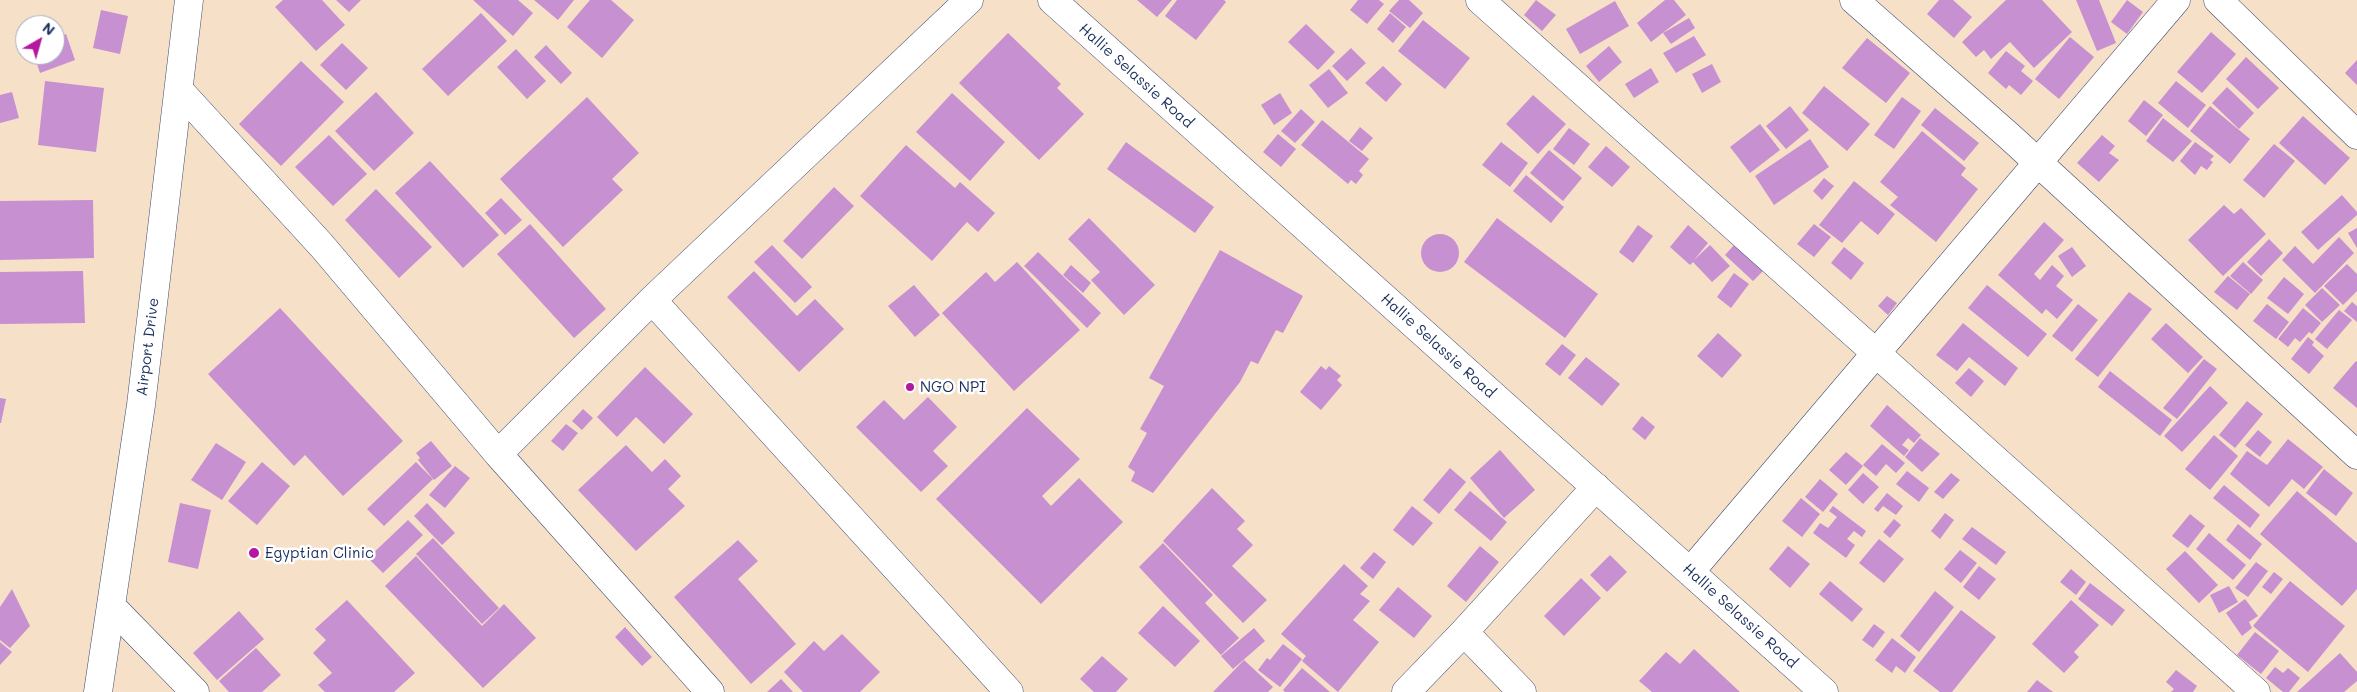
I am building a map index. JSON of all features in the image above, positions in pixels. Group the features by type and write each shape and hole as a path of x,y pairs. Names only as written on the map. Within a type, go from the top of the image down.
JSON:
{"street":[{"name":"Airport Drive","path":"98,692 141,405 189,0"},
{"path":"498,454 652,300 969,0"},
{"name":"Hallie Selassie Road","path":"1052,0 1824,692"},
{"path":"1480,0 2256,692"},
{"path":"1854,0 2038,163 2357,455"},
{"path":"1690,572 2176,0"},
{"path":"2218,0 2357,135"},
{"path":"179,90 322,246 498,454 710,692"},
{"path":"652,300 1009,692"},
{"path":"1406,692 1464,632 1596,487"},
{"path":"112,607 195,692"},
{"path":"1464,632 1522,692"}],"building":[{"path":"283,0 322,0 345,25 316,51 275,7"},
{"path":"336,0 361,0 349,12"},
{"path":"473,0 518,0 533,13 513,36"},
{"path":"534,0 574,0 558,20"},
{"path":"590,0 611,0 634,20 602,58 567,27"},
{"path":"1137,0 1172,0 1157,17"},
{"path":"1177,0 1224,0 1226,2 1196,40 1165,16"},
{"path":"1358,0 1379,0 1384,4 1367,24 1350,10"},
{"path":"1399,0 1409,0 1423,13 1410,28 1389,11"},
{"path":"1536,0 1556,15 1542,31 1524,15"},
{"path":"1665,0 1674,0 1686,15 1651,42 1637,23"},
{"path":"1939,0 1953,0 1972,17 1954,38 1927,14"},
{"path":"2006,0 2042,0 2072,32 2034,68 2010,42 1991,59 1984,50 1976,57 1962,42"},
{"path":"2076,0 2099,0 2116,43 2097,51"},
{"path":"2127,0 2143,12 2127,34 2111,22"},
{"path":"1615,1 1629,26 1580,54 1566,29"},
{"path":"101,10 128,16 120,54 93,48"},
{"path":"481,13 507,41 448,96 422,69"},
{"path":"1390,13 1406,27 1393,43 1377,29"},
{"path":"1689,18 1695,28 1671,44 1663,33"},
{"path":"1423,20 1470,58 1445,89 1398,51"},
{"path":"1306,24 1335,52 1318,70 1288,42"},
{"path":"2211,32 2236,54 2202,93 2177,72"},
{"path":"1008,33 1061,84 1057,88 1084,114 1039,160 959,83"},
{"path":"65,34 75,60 65,64"},
{"path":"1694,36 1706,55 1676,73 1663,53"},
{"path":"2070,37 2094,57 2059,99 2035,79"},
{"path":"1867,38 1910,73 1886,103 1842,68"},
{"path":"342,43 368,68 346,90 320,65"},
{"path":"546,45 572,73 561,84 534,57"},
{"path":"1609,46 1622,62 1599,82 1586,66"},
{"path":"1351,48 1366,63 1347,81 1332,66"},
{"path":"516,49 546,81 527,99 497,67"},
{"path":"2006,51 2025,66 2021,71 2033,81 2021,95 2009,85 2006,89 1988,73"},
{"path":"2246,57 2279,88 2258,109 2226,79"},
{"path":"2357,60 2357,85 2345,73"},
{"path":"301,61 344,102 281,166 239,124"},
{"path":"1712,64 1721,82 1702,93 1692,74"},
{"path":"37,65 62,65 40,73"},
{"path":"1383,66 1402,84 1386,102 1365,83"},
{"path":"1651,68 1659,82 1634,98 1625,84"},
{"path":"1329,69 1348,93 1328,108 1309,85"},
{"path":"45,81 104,88 96,152 38,145"},
{"path":"2176,81 2206,105 2188,128 2158,103"},
{"path":"1824,86 1870,124 1847,151 1802,113"},
{"path":"2227,87 2254,113 2239,129 2212,103"},
{"path":"12,92 19,118 0,123 0,95"},
{"path":"376,92 414,133 374,171 335,131"},
{"path":"952,93 1005,142 970,181 916,132"},
{"path":"1280,93 1292,113 1274,125 1261,105"},
{"path":"1533,95 1566,124 1538,154 1506,124"},
{"path":"587,97 639,153 612,179 623,190 563,247 500,179"},
{"path":"1902,97 1921,111 1894,149 1874,135"},
{"path":"2144,100 2163,115 2146,136 2128,121"},
{"path":"1790,106 1809,130 1786,149 1766,126"},
{"path":"2210,106 2250,139 2230,164 2190,131"},
{"path":"1935,108 1979,143 1964,161 1921,125"},
{"path":"1301,109 1315,122 1295,143 1281,131"},
{"path":"2303,116 2350,158 2325,185 2279,143"},
{"path":"2163,118 2192,141 2173,162 2146,141"},
{"path":"1322,120 1369,159 1359,171 1363,175 1356,184 1351,180 1348,184 1301,145"},
{"path":"1760,124 1780,150 1750,173 1730,147"},
{"path":"1360,127 1373,138 1362,151 1349,141"},
{"path":"1569,128 1590,144 1574,165 1553,149"},
{"path":"1922,131 1966,168 1961,175 1978,189 1936,242 1890,205 1898,197 1880,182"},
{"path":"1278,134 1296,149 1281,167 1263,152"},
{"path":"329,135 367,174 333,206 295,167"},
{"path":"2102,135 2115,146 2109,153 2119,160 2099,182 2077,163"},
{"path":"1810,139 1829,167 1774,205 1755,176"},
{"path":"1126,142 1214,207 1195,233 1107,169"},
{"path":"1501,142 1528,163 1510,187 1482,165"},
{"path":"2195,142 2214,156 2210,160 2213,162 2207,170 2201,166 2195,175 2180,161"},
{"path":"2274,144 2295,161 2264,198 2243,180"},
{"path":"906,145 955,188 960,182 995,213 978,232 967,222 932,261 860,196"},
{"path":"1606,146 1630,167 1612,187 1588,167"},
{"path":"1549,150 1582,178 1563,201 1530,173"},
{"path":"430,161 499,235 463,268 395,193"},
{"path":"1526,175 1564,207 1551,223 1513,191"},
{"path":"1824,178 1834,186 1822,200 1813,191"},
{"path":"1854,181 1895,214 1878,235 1861,221 1842,243 1819,225"},
{"path":"834,187 854,206 802,259 783,241"},
{"path":"376,189 432,247 399,278 345,220"},
{"path":"2342,195 2357,212 2357,215 2318,250 2301,232"},
{"path":"501,198 522,220 505,235 485,213"},
{"path":"93,200 94,258 0,260 0,201"},
{"path":"2224,205 2234,214 2241,208 2266,234 2223,276 2188,240"},
{"path":"1089,218 1155,285 1124,315 1091,280 1100,272 1068,239"},
{"path":"1497,218 1598,294 1565,338 1464,262"},
{"path":"2044,222 2064,240 2034,274 2040,280 2052,265 2064,276 2056,286 2073,300 2057,319 2046,309 2042,314 1998,275"},
{"path":"530,224 606,309 574,338 497,254"},
{"path":"1814,224 1831,237 1814,257 1797,244"},
{"path":"1638,225 1653,236 1633,263 1619,252"},
{"path":"1688,225 1708,243 1694,260 1710,245 1730,266 1712,282 1693,262 1690,265 1670,247"},
{"path":"2357,228 2357,248 2348,233"},
{"path":"1440,234 1453,240 1459,253 1453,266 1440,272 1427,266 1421,253 1427,240"},
{"path":"2339,237 2354,253 2315,293 2282,260 2295,246 2313,264"},
{"path":"2269,239 2283,253 2261,276 2247,262"},
{"path":"1735,244 1763,271 1753,281 1725,255"},
{"path":"772,245 812,287 795,303 754,262"},
{"path":"1844,247 1864,263 1851,280 1831,263"},
{"path":"2072,247 2086,266 2072,277 2058,256"},
{"path":"1220,250 1303,296 1283,333 1276,330 1258,364 1251,361 1240,382 1153,493 1131,481 1135,472 1128,467 1147,433 1140,429 1164,386 1149,378"},
{"path":"1038,252 1101,313 1087,328 1024,266"},
{"path":"1017,262 1080,330 1014,391 942,313 986,272 995,282"},
{"path":"2243,262 2263,280 2251,294 2230,276"},
{"path":"2347,264 2357,274 2357,291 2343,305 2324,286"},
{"path":"1071,265 1091,283 1083,293 1063,275"},
{"path":"83,271 85,323 0,324 0,272"},
{"path":"754,271 797,316 815,299 844,329 799,372 727,297"},
{"path":"1734,273 1749,284 1731,308 1717,297"},
{"path":"2228,276 2250,294 2237,310 2214,292"},
{"path":"2284,277 2304,294 2288,314 2267,298"},
{"path":"914,285 940,315 915,337 888,306"},
{"path":"1987,285 2047,334 2028,357 1968,308"},
{"path":"2322,288 2340,305 2322,322 2305,305"},
{"path":"2129,292 2152,309 2098,377 2075,359"},
{"path":"1887,296 1897,303 1888,315 1878,306"},
{"path":"2352,302 2357,306 2357,322 2344,311"},
{"path":"2078,304 2098,320 2072,352 2052,336"},
{"path":"2267,304 2289,322 2276,339 2253,321"},
{"path":"280,308 403,441 343,496 305,455 294,466 208,374"},
{"path":"2303,308 2321,323 2312,334 2309,332 2300,342 2295,338 2288,347 2278,339"},
{"path":"2339,310 2352,320 2327,349 2315,339"},
{"path":"1963,323 2018,368 2005,386 1969,357 1957,371 1936,355"},
{"path":"2166,323 2203,357 2188,373 2151,339"},
{"path":"1718,333 1742,355 1722,378 1697,356"},
{"path":"2308,337 2314,342 2312,345 2324,356 2309,374 2291,359"},
{"path":"1562,344 1576,355 1560,376 1545,364"},
{"path":"1586,357 1620,384 1602,406 1568,378"},
{"path":"2204,359 2217,369 2177,419 2163,408"},
{"path":"2357,362 2357,408 2333,388"},
{"path":"1321,366 1326,370 1329,366 1341,376 1337,380 1342,385 1321,410 1300,392"},
{"path":"645,367 693,414 664,444 636,417 617,437 597,417"},
{"path":"1969,368 1984,381 1971,397 1955,383"},
{"path":"2110,371 2172,420 2160,436 2098,387"},
{"path":"2210,386 2228,403 2182,452 2164,436"},
{"path":"928,397 957,427 933,451 948,466 921,492 856,427 884,400 904,420"},
{"path":"0,398 6,399 1,423 0,423"},
{"path":"2247,401 2263,414 2235,448 2219,435"},
{"path":"1887,405 1921,435 1914,443 1908,438 1902,445 1909,450 1904,456 1870,426"},
{"path":"1027,408 1080,459 1042,496 1051,506 1079,478 1123,522 1041,604 936,499"},
{"path":"583,409 593,418 582,430 572,421"},
{"path":"1642,416 1655,427 1645,440 1632,429"},
{"path":"566,424 578,433 563,451 551,441"},
{"path":"2258,430 2272,442 2260,457 2245,445"},
{"path":"2214,435 2238,456 2210,490 2185,469"},
{"path":"1920,438 1940,454 1922,472 1905,457"},
{"path":"2288,439 2323,467 2304,489 2292,479 2269,507 2230,474 2247,451 2267,465"},
{"path":"431,441 452,466 434,480 418,460 420,458 416,453"},
{"path":"216,443 246,462 222,500 191,480"},
{"path":"1882,444 1905,463 1896,473 1886,464 1876,476 1863,465"},
{"path":"626,445 652,472 665,459 681,476 668,489 685,506 636,551 578,490"},
{"path":"1500,450 1535,490 1504,518 1470,478"},
{"path":"1846,452 1863,466 1846,485 1829,470"},
{"path":"262,462 290,486 257,525 228,501"},
{"path":"416,462 433,479 384,526 367,509"},
{"path":"455,466 470,478 445,508 429,495"},
{"path":"1450,468 1466,482 1439,514 1423,500"},
{"path":"2324,469 2353,493 2336,516 2306,493"},
{"path":"1907,471 1929,488 1919,502 1896,484"},
{"path":"1863,473 1879,487 1863,504 1848,490"},
{"path":"1951,473 1960,480 1943,499 1934,492"},
{"path":"1820,479 1838,494 1823,512 1805,497"},
{"path":"2224,485 2260,515 2250,528 2213,498"},
{"path":"1212,488 1245,521 1237,529 1253,545 1232,566 1267,600 1243,623 1163,541"},
{"path":"1470,491 1507,522 1491,541 1454,510"},
{"path":"2297,491 2357,543 2357,589 2342,606 2260,534"},
{"path":"1887,493 1903,506 1896,515 1883,506 1878,512 1874,509"},
{"path":"1801,498 1820,514 1802,537 1782,521"},
{"path":"180,503 211,510 198,569 168,562"},
{"path":"427,503 455,533 442,545 414,516"},
{"path":"1412,506 1433,523 1413,546 1393,530"},
{"path":"1833,506 1866,531 1862,537 1854,531 1847,539 1855,545 1846,558 1813,533 1820,523 1828,528 1837,517 1829,511"},
{"path":"1945,513 1954,520 1940,539 1931,531"},
{"path":"2190,514 2205,526 2188,548 2172,536"},
{"path":"1894,519 1901,525 1890,538 1883,532"},
{"path":"408,520 423,535 383,573 368,558"},
{"path":"2238,524 2262,544 2250,560 2226,540"},
{"path":"1972,527 2006,552 1996,565 1962,539"},
{"path":"2209,533 2246,565 2233,580 2196,549"},
{"path":"433,538 499,608 482,624 416,554"},
{"path":"1879,539 1904,559 1884,583 1859,563"},
{"path":"738,540 758,561 738,579 796,644 751,684 674,597"},
{"path":"1163,543 1213,595 1205,603 1239,638 1221,655 1139,567"},
{"path":"1480,546 1499,562 1466,602 1447,586"},
{"path":"1788,546 1810,564 1790,588 1769,569"},
{"path":"1960,550 1977,563 1961,583 1944,569"},
{"path":"2185,551 2218,585 2199,603 2166,569"},
{"path":"1374,552 1386,562 1373,579 1360,568"},
{"path":"1610,555 1627,572 1607,592 1590,575"},
{"path":"416,556 482,626 504,604 536,638 483,688 385,586"},
{"path":"2256,562 2268,571 2248,597 2235,588"},
{"path":"1344,564 1368,586 1360,594 1370,601 1353,620 1379,642 1338,692 1302,661 1306,656 1281,634"},
{"path":"1979,566 1996,579 1979,600 1963,587"},
{"path":"2071,569 2086,582 2076,595 2060,582"},
{"path":"2274,572 2283,579 2271,594 2262,587"},
{"path":"1581,578 1601,598 1564,636 1544,616"},
{"path":"1830,581 1863,609 1852,622 1819,594"},
{"path":"2290,581 2345,626 2308,672 2253,626"},
{"path":"2090,583 2125,610 2112,626 2078,599"},
{"path":"2229,586 2238,602 2219,613 2210,595"},
{"path":"1398,587 1432,616 1414,638 1379,610"},
{"path":"12,589 30,626 10,648 0,640 0,607"},
{"path":"1935,591 1954,607 1919,652 1900,636"},
{"path":"2245,599 2258,616 2249,622 2252,628 2242,636 2226,613"},
{"path":"347,600 415,673 394,692 325,692 318,685 332,673 313,653 326,640 315,629"},
{"path":"2071,600 2099,625 2074,652 2079,657 2064,673 2032,644"},
{"path":"1163,606 1200,641 1175,667 1138,633"},
{"path":"1961,610 1996,637 1952,692 1940,692 1913,671"},
{"path":"239,611 264,639 217,680 193,653"},
{"path":"1874,624 1885,632 1873,648 1862,640"},
{"path":"625,627 652,657 642,666 615,637"},
{"path":"1254,628 1265,641 1233,669 1221,656"},
{"path":"2255,632 2279,651 2261,674 2237,655"},
{"path":"842,634 880,672 860,692 803,692 784,672 814,641 824,651"},
{"path":"1892,638 1916,657 1905,673 1896,666 1892,673 1875,660"},
{"path":"0,642 12,652 0,665"},
{"path":"1283,644 1302,659 1280,687 1258,670 1267,658 1270,660"},
{"path":"256,648 281,675 262,692 229,692 219,681"},
{"path":"1694,649 1740,692 1652,692 1639,681 1666,652 1680,664"},
{"path":"2340,653 2357,672 2357,681 2344,692 2297,692"},
{"path":"1102,656 1128,679 1116,692 1094,692 1080,679"},
{"path":"1244,660 1273,687 1268,692 1213,692"},
{"path":"2275,667 2283,673 2288,668 2300,678 2289,692 2283,692 2266,678"},
{"path":"1302,668 1330,692 1285,692 1283,690"},
{"path":"2176,670 2197,686 2193,692 2171,692 2174,689 2166,682"},
{"path":"781,679 793,692 767,692"},
{"path":"2037,680 2053,692 2027,692"}],"place":[{"name":"NGO NPI","path":"910,387"},
{"name":"Egyptian Clinic","path":"254,553"}]}
